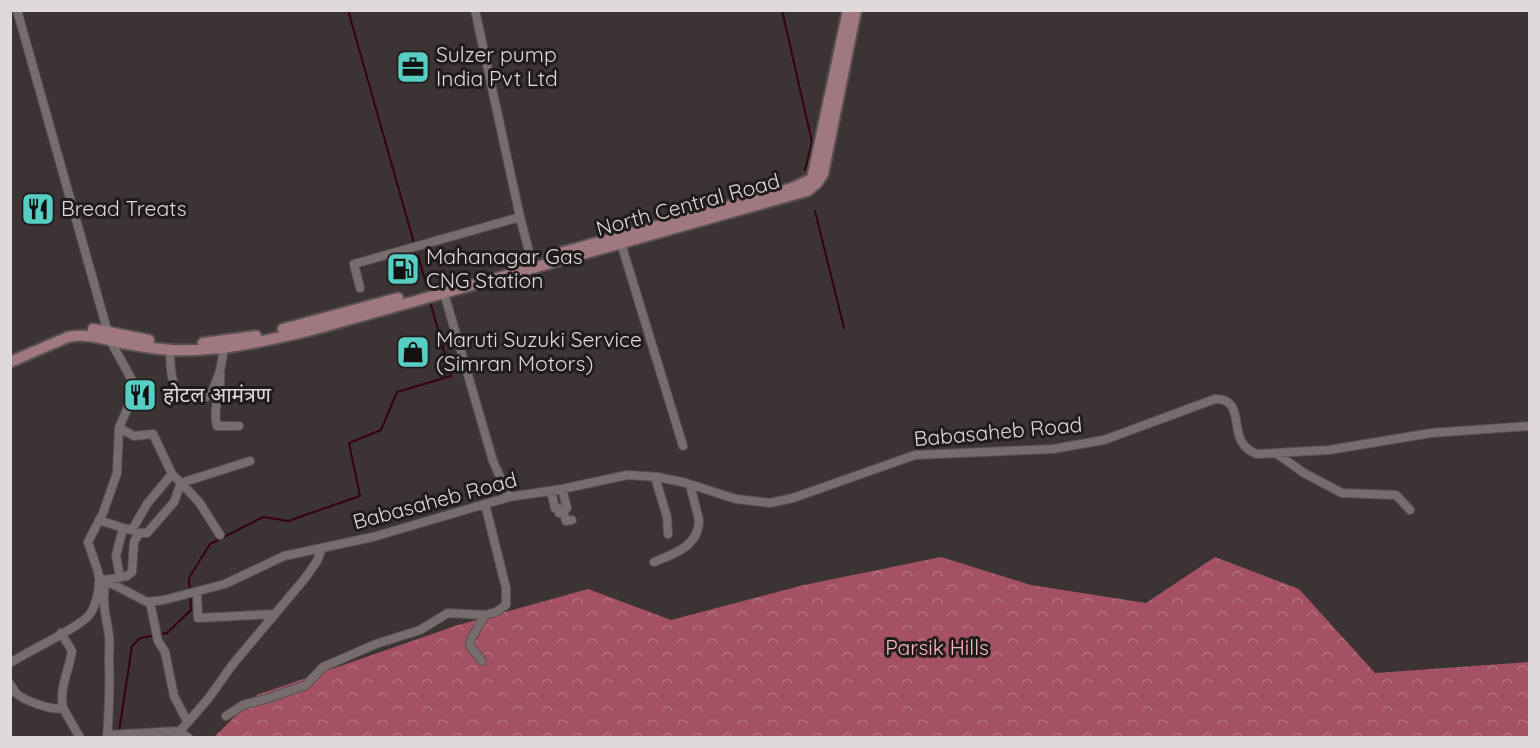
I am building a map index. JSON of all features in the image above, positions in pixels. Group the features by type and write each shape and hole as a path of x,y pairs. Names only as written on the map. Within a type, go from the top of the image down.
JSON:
{"main road":[{"path":"814,181 848,10"},
{"path":"814,181 823,174 856,10"},
{"name":"North Central Road","path":"10,354 69,331 89,328 108,336 170,350 224,349 312,330 532,264 795,196 807,191 814,181"},
{"name":"North Central Road","path":"10,362 78,335 108,336 162,343 204,343 251,338 441,291"}],"street":[{"path":"17,10 108,336 133,382 131,400 119,428 117,473 88,542 103,579 105,623 109,634 113,736 177,734 189,738"},
{"path":"476,10 532,264"},
{"path":"360,288 354,264 520,217"},
{"path":"620,240 683,446"},
{"path":"441,291 493,460 508,497"},
{"path":"170,350 170,368 177,393 185,398 199,400 211,395 220,371 224,349"},
{"path":"220,371 221,383 214,414 217,426 239,426"},
{"name":"Babasaheb Road","path":"150,602 225,584 284,556 373,537 508,497 562,489 627,475 655,477 736,499 770,503 793,498 915,455 1053,449 1104,440 1215,399 1224,399 1230,404 1235,413 1241,443 1247,451 1257,454 1329,450 1431,433 1530,426"},
{"path":"119,428 134,436 153,434 172,474 199,502 220,535"},
{"path":"1277,454 1304,473 1342,493 1396,495 1410,510"},
{"path":"181,483 250,460"},
{"path":"120,577 116,556 147,504 172,474"},
{"path":"655,477 667,517 668,534"},
{"path":"99,520 147,533 174,502 181,483"},
{"path":"654,562 671,555 694,540 699,520 690,485"},
{"path":"562,489 567,508"},
{"path":"551,491 555,508 558,508 559,513 564,513 566,521 572,520"},
{"path":"226,716 243,705 306,685 323,667 376,644 420,630 448,613 485,615 496,612 506,605 506,588 485,504"},
{"path":"103,579 127,576 132,572 134,542 131,530"},
{"path":"177,734 306,577 317,561 322,548"},
{"path":"103,579 150,602 158,640 165,652 174,696 187,721"},
{"path":"10,663 81,622 90,614 103,579"},
{"path":"196,592 198,618 275,614"},
{"path":"482,661 470,646 471,639 485,615"},
{"path":"61,633 72,651 61,697 63,708 80,738"},
{"path":"10,684 17,694 33,702 47,707 63,708"}],"green space":[{"name":"Parsik Hills","path":"941,557 1031,585 1146,603 1215,557 1299,589 1375,673 1529,662 1529,737 213,738 257,695 458,625 588,589 671,620 804,585"}],"waterway":[{"path":"348,10 414,243"},
{"path":"782,10 812,142 805,170"},
{"path":"815,211 844,328"},
{"path":"418,255 426,284"},
{"path":"119,732 132,646 140,638 167,633 191,610 189,578 210,544 263,517 288,521 360,496 349,443 381,430 397,392 451,376 430,301"}],"place":[{"name":"Sulzer pump India Pvt Ltd","path":"413,67"},
{"name":"Bread Treats","path":"38,209"},
{"name":"Mahanagar Gas CNG Station","path":"403,269"},
{"name":"Maruti Suzuki Service (Simran Motors)","path":"413,352"},
{"name":"होटल आमंत्रण","path":"140,395"}]}
